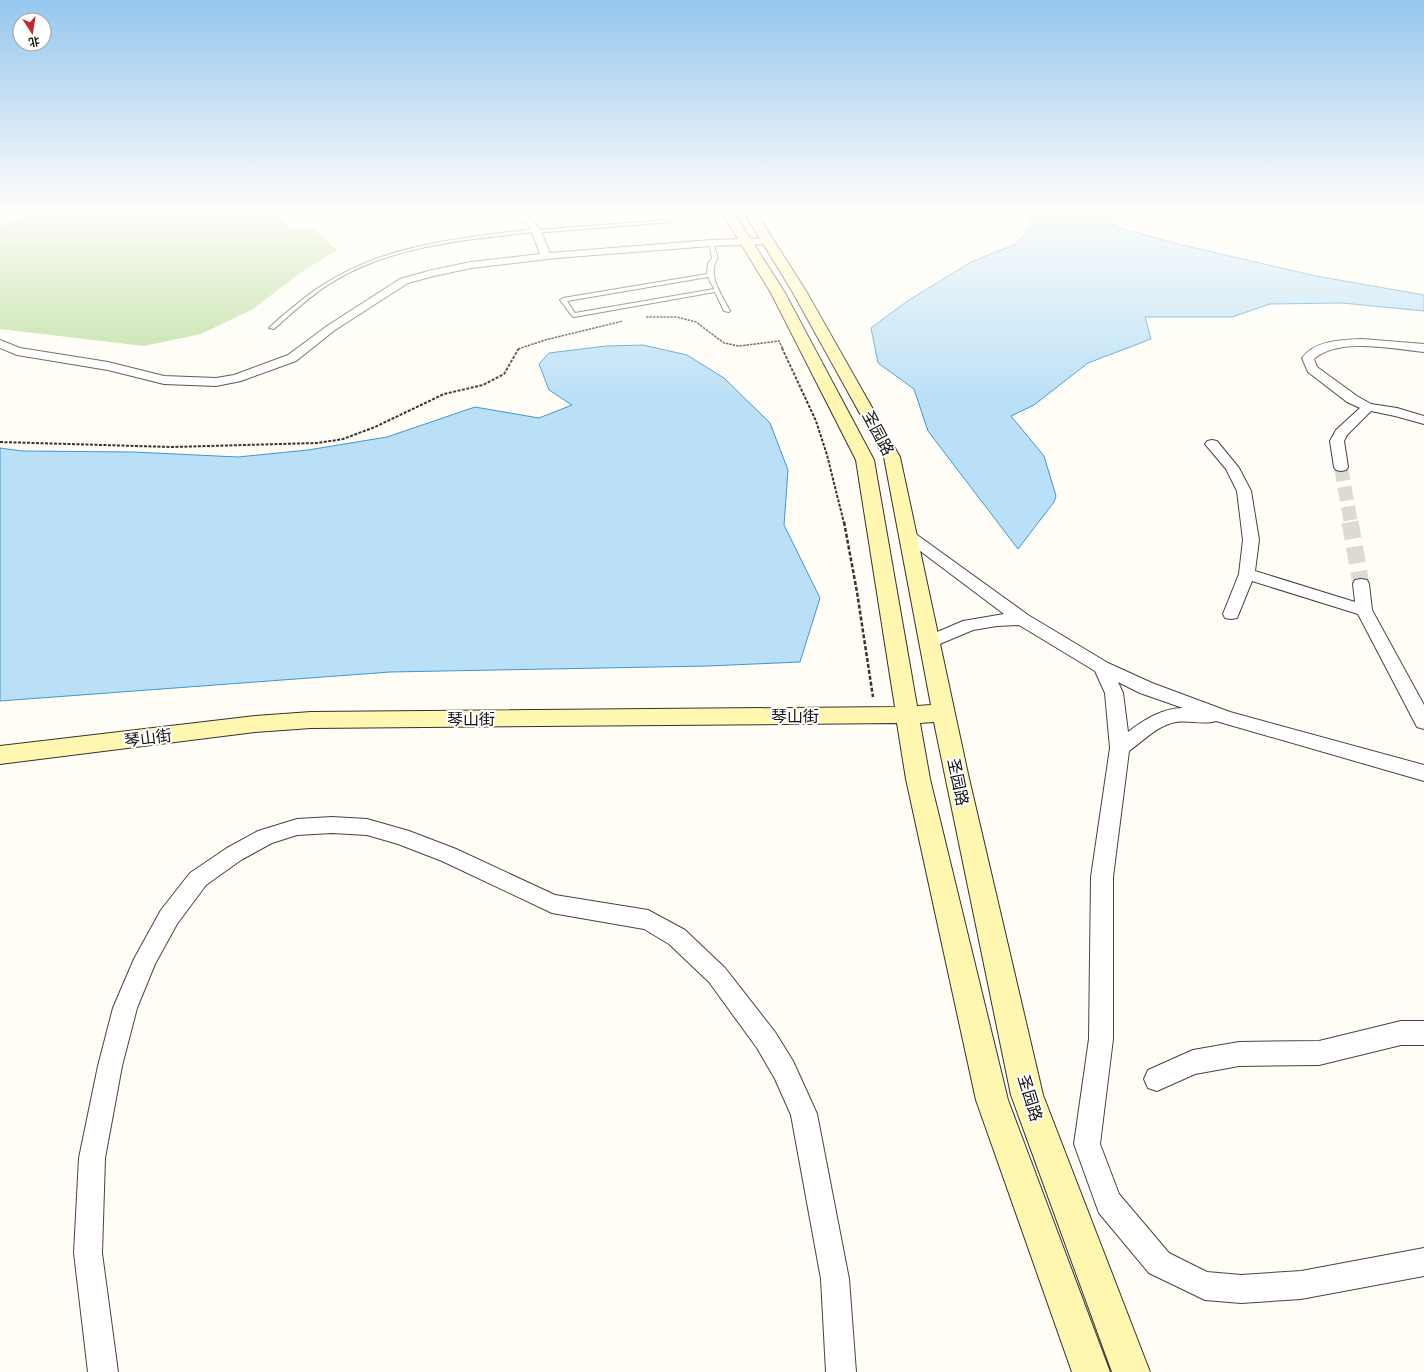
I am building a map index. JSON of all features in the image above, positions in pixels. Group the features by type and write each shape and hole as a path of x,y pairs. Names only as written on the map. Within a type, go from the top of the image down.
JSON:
{"street":[{"path":"0,344 17,351 108,366 164,380 186,382 223,381 256,372 292,358 331,328 404,281 423,275"},
{"name":"圣园路","path":"771,275 778,293 865,460 918,779 992,1100 1091,1372"},
{"name":"圣园路","path":"785,275 799,291 892,457 944,713 1027,1095 1132,1372"},
{"path":"1424,348 1363,343 1339,343 1324,346 1312,352 1308,358 1312,369 1352,398 1368,406 1397,412 1424,420"},
{"path":"0,354 17,351"},
{"path":"1340,467 1336,441 1341,433 1368,406"},
{"path":"1212,444 1232,468 1244,491 1251,540 1247,574 1231,614"},
{"path":"908,535 1022,619 1102,667 1146,688 1225,717 1424,773"},
{"path":"1247,574 1364,610"},
{"path":"1361,584 1364,610 1417,696 1424,722"},
{"path":"929,642 969,626 997,620 1022,619"},
{"path":"1102,667 1114,693 1120,748 1102,876 1101,1039 1087,1144 1109,1203 1159,1263 1205,1286 1241,1289 1301,1286 1424,1262"},
{"name":"琴山街","path":"0,755 255,724 311,720 908,715 944,713"},
{"path":"1120,748 1150,725 1174,715 1225,717"},
{"path":"103,1372 88,1252 92,1158 110,1066 125,1008 145,959 169,917 198,879 234,854 265,837 297,827 332,825 367,827 402,837 449,855 552,904 648,920 677,938 717,975 766,1040 784,1070 804,1114 835,1279 841,1372"},
{"path":"1157,1079 1193,1062 1239,1054 1319,1054 1401,1033 1424,1033"}],"lane":[{"path":"272,328 313,293 341,275"},
{"path":"710,275 563,300 574,315 717,290"},
{"path":"710,275 727,311"}],"path":[{"path":"639,318 677,317 696,322 724,343 738,346 779,342 816,420 839,500 857,586 875,715"},
{"path":"0,442 172,448 318,443 343,439 375,427 444,394 483,384 504,374 519,348 539,341 603,328 624,321"}],"green space":[{"path":"0,275 297,275 253,309 201,334 144,346 0,329"}],"water":[{"path":"950,275 1312,275 1424,295 1424,311 1342,303 1270,304 1232,317 1145,317 1151,339 1088,363 1034,405 1011,416 1044,456 1056,496 1054,502 1018,549 928,431 914,389 878,363 871,328 906,302"},
{"path":"643,345 687,355 724,378 770,423 788,470 784,525 820,598 800,662 708,666 390,672 0,701 0,448 22,451 133,452 238,457 308,450 387,437 475,407 539,418 572,405 549,390 539,364 549,353 606,346"}],"tunnel":[{"path":"1341,467 1351,523"},
{"path":"1350,522 1361,584"}]}
